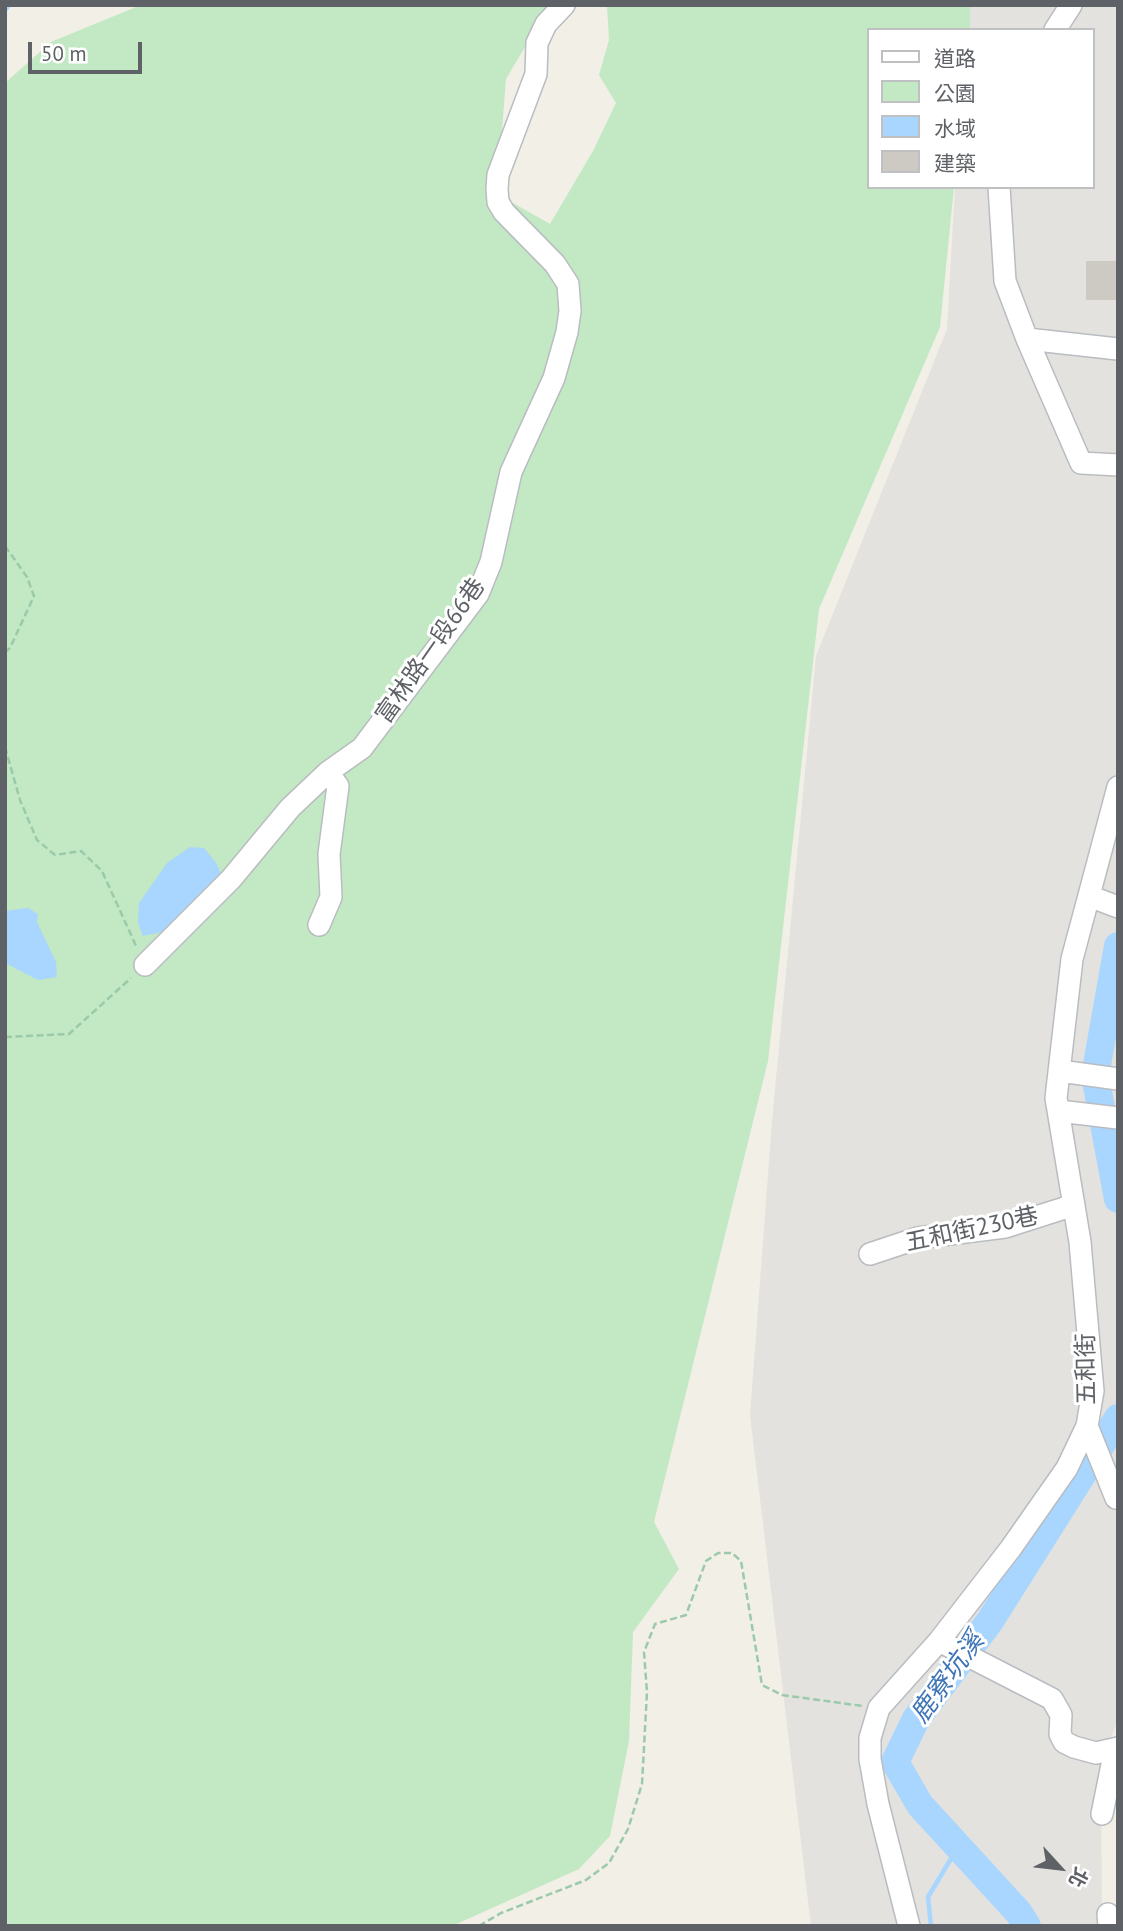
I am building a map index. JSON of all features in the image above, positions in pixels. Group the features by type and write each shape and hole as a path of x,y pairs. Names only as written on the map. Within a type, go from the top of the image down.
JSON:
{"street":[{"name":"富林路一段66巷","path":"145,965 232,879 290,808 328,772 362,748 478,594 491,562 511,472 554,378 567,332 570,311 568,284 555,264 504,212 498,202 497,189 498,175 536,74 537,43 546,24 564,5"},
{"path":"1056,28 1071,5"},
{"path":"999,189 1004,281 1027,339 1081,463 1118,465"},
{"path":"1027,339 1118,349"},
{"path":"319,925 331,897 329,854 338,786 328,772"},
{"name":"五和街","path":"909,1926 878,1804 870,1759 870,1738 879,1708 939,1641 1012,1548 1067,1468 1087,1426 1093,1391 1080,1242 1056,1098 1072,959 1118,788"},
{"path":"1089,896 1118,907"},
{"path":"1059,1071 1118,1079"},
{"path":"1059,1112 1118,1118"},
{"name":"五和街230巷","path":"870,1254 918,1238 1005,1227 1074,1205"},
{"path":"1087,1426 1116,1497"},
{"path":"939,1641 1052,1699 1061,1715 1060,1734 1064,1742 1097,1753 1116,1749 1102,1814"}],"path":[{"path":"5,546 27,577 34,596 10,648 5,652"},
{"path":"5,747 20,800 37,840 54,855 81,851 102,871 145,965 69,1034 5,1037"},
{"path":"479,1926 501,1913 586,1880 609,1863 628,1829 642,1784 648,1692 644,1652 655,1624 686,1615 706,1561 718,1553 732,1553 741,1561 762,1685 782,1695 879,1708"}],"shaded area":[{"path":"965,5 1118,5 1118,1719 1101,1764 1102,1926 811,1926 750,1415 772,1121 816,656 947,329 955,189 1095,189 1095,28 964,28"}],"green space":[{"path":"141,5 550,5 506,79 497,194 550,224 593,151 616,103 599,75 609,40 607,5 970,5 970,28 867,28 867,189 954,189 940,327 819,609 768,1061 654,1522 679,1569 633,1632 629,1741 610,1836 579,1869 452,1926 5,1926 5,83 51,42"}],"water":[{"path":"190,847 204,848 217,864 223,879 163,932 143,936 138,923 139,903 167,863"},
{"path":"28,908 38,914 37,922 56,962 57,977 38,980 5,963 5,911"}],"building":[{"path":"1086,261 1118,261 1118,300 1086,300"}],"waterway":[{"path":"5,10 9,5"},
{"name":"鹿寮坑溪","path":"1118,946 1095,1076 1118,1199"},
{"name":"鹿寮坑溪","path":"1027,1926 1019,1913 920,1805 895,1762 916,1719 990,1621 1118,1418"},
{"path":"931,1926 928,1897 958,1847"}]}
